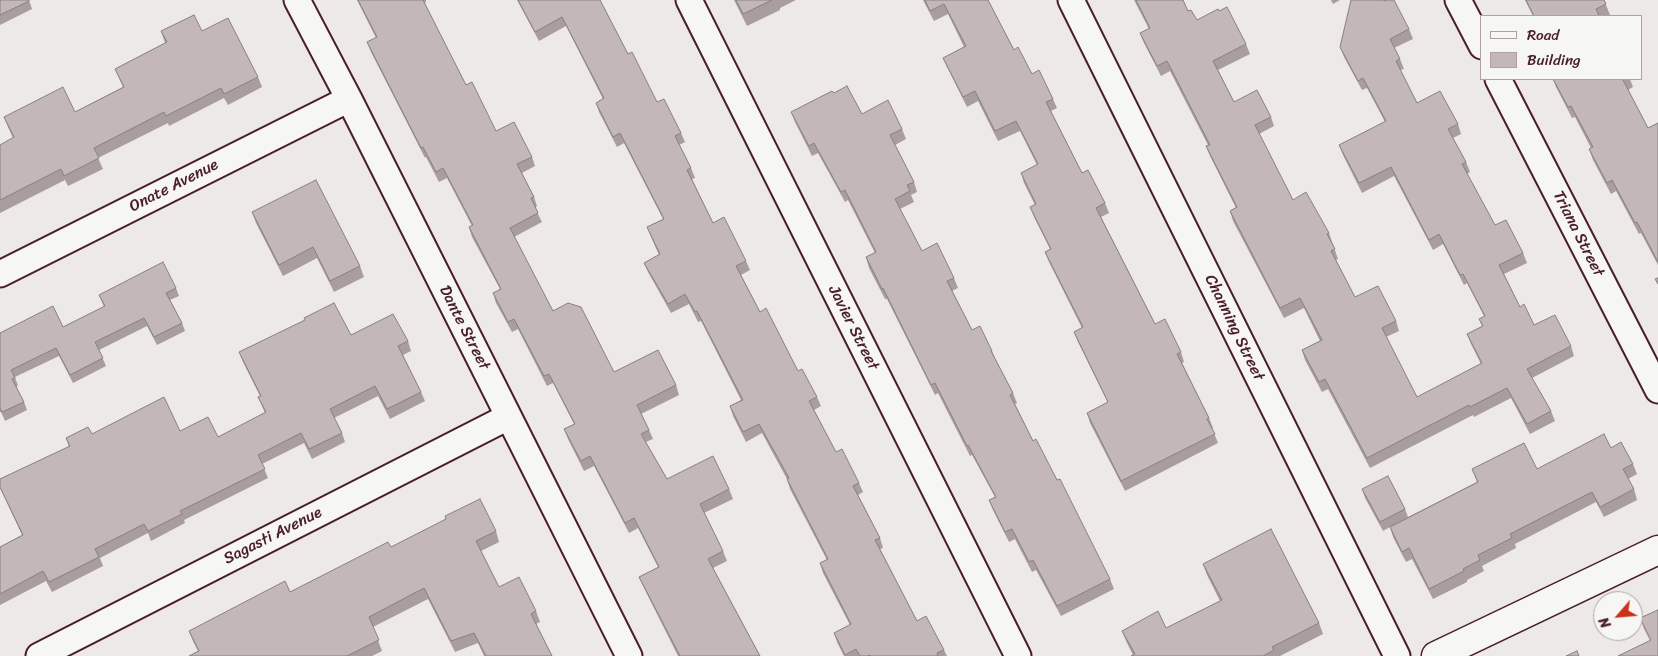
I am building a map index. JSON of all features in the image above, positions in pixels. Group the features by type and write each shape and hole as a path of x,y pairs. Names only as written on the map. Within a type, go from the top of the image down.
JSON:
{"main road":[{"path":"1436,656 1658,550"}],"street":[{"name":"Dante Street","path":"297,0 349,99 629,656"},
{"name":"Javier Street","path":"688,0 1018,656"},
{"name":"Channing Street","path":"1071,0 1397,656"},
{"path":"1458,0 1480,42"},
{"name":"Triana Street","path":"1499,80 1658,390"},
{"name":"Onate Avenue","path":"0,274 349,99"},
{"name":"Sagasti Avenue","path":"39,656 508,417"}],"building":[{"path":"0,0 29,0 29,1 0,15"},
{"path":"358,0 423,0 466,85 472,82 496,131 514,122 532,157 517,164 534,197 531,198 538,213 510,228 553,311 568,303 581,307 614,372 658,350 676,385 637,405 649,430 641,434 667,479 713,456 729,489 700,504 723,551 708,559 760,656 680,656 639,577 659,567 634,518 625,523 590,456 581,461 564,429 575,424 549,374 544,376 514,319 508,322 493,293 501,289 469,227 473,225 443,168 436,172 423,147 421,148 367,42 377,37"},
{"path":"518,0 600,0 628,54 632,52 657,102 664,99 681,133 675,136 691,168 687,170 713,223 724,217 746,261 736,266 760,312 766,308 798,371 802,369 817,397 809,401 836,452 842,449 859,483 853,486 880,538 875,540 917,621 926,616 944,650 937,653 938,656 860,656 856,649 845,655 834,633 851,624 820,563 828,559 787,479 789,478 759,424 743,432 730,406 743,400 697,311 695,312 685,294 668,304 644,263 660,254 647,227 664,219 620,133 613,137 596,103 604,98 562,17 535,32"},
{"path":"736,0 772,0 743,14"},
{"path":"925,0 988,0 1014,50 1018,47 1032,74 1039,70 1053,99 1046,102 1082,173 1088,170 1105,203 1096,208 1155,324 1165,319 1181,352 1177,354 1215,434 1121,481 1087,413 1108,402 1074,332 1083,327 1045,252 1051,249 1030,207 1036,204 1021,173 1038,164 1016,121 995,131 975,91 963,97 943,58 966,46 944,4 930,11"},
{"path":"1136,0 1183,0 1188,11 1191,10 1197,20 1218,9 1219,11 1227,7 1246,44 1213,61 1234,102 1257,90 1271,117 1255,125 1293,200 1306,192 1329,233 1327,234 1335,249 1331,251 1355,297 1378,286 1396,321 1382,328 1417,397 1482,363 1467,334 1483,326 1479,319 1485,316 1463,274 1460,275 1439,234 1429,240 1391,167 1359,183 1339,145 1386,121 1363,78 1358,81 1340,47 1351,0 1394,0 1409,29 1390,39 1400,59 1396,61 1417,103 1440,91 1458,124 1448,129 1466,162 1462,164 1495,225 1506,220 1523,253 1499,265 1520,307 1524,304 1534,325 1555,315 1571,346 1527,369 1551,411 1527,424 1507,388 1470,407 1469,405 1367,458 1325,379 1319,382 1302,350 1322,340 1300,298 1280,308 1230,211 1237,207 1206,146 1210,145 1167,61 1157,66 1140,33 1150,28"},
{"path":"1526,0 1604,0 1606,4 1596,9 1599,15 1534,15"},
{"path":"194,15 202,31 228,18 258,77 224,94 221,88 166,116 164,112 94,148 99,158 64,176 61,169 0,200 0,145 14,137 4,117 63,87 75,112 124,87 115,69 167,42 161,31"},
{"path":"1554,80 1623,80 1648,128 1658,123 1658,262 1612,180 1607,183 1589,149 1593,147 1571,106 1568,107"},
{"path":"847,86 862,114 888,100 902,129 890,135 914,182 907,185 910,191 895,199 922,251 937,243 954,278 947,281 972,330 980,326 1013,393 1010,395 1033,441 1036,439 1057,480 1060,479 1110,579 1057,606 1033,560 1029,562 1012,529 1005,532 989,500 996,497 967,446 935,383 931,385 866,257 876,252 845,190 841,192 814,143 809,146 791,112 832,91 834,93"},
{"path":"316,180 360,266 330,281 313,247 279,265 252,212"},
{"path":"163,262 176,288 166,293 182,323 154,337 144,318 95,342 103,358 70,375 56,348 11,370 15,378 12,379 24,402 2,412 0,408 0,333 53,306 63,327 105,306 99,295"},
{"path":"334,303 351,335 393,314 408,341 398,346 421,392 387,409 375,386 330,409 342,433 309,449 301,433 258,455 265,469 180,511 182,514 148,531 144,524 95,549 99,557 49,582 43,571 0,594 0,547 23,535 0,487 0,479 70,446 66,438 88,427 92,434 164,397 180,431 208,417 218,437 266,412 258,397 261,396 239,352 305,320 304,318"},
{"path":"1604,434 1611,448 1621,442 1633,464 1623,469 1634,489 1600,507 1592,492 1510,534 1512,538 1478,555 1480,560 1463,569 1464,571 1429,589 1409,548 1402,552 1390,527 1478,482 1472,469 1524,443 1537,469"},
{"path":"1388,476 1405,509 1380,522 1362,489"},
{"path":"480,499 496,531 476,541 499,587 519,577 536,611 531,614 552,656 486,656 474,633 451,641 424,588 369,617 379,640 347,656 189,656 199,651 189,631 285,581 290,592 388,542 391,547 446,519 445,516"},
{"path":"1271,529 1319,623 1272,647 1274,650 1263,656 1131,656 1135,654 1122,631 1158,611 1166,628 1222,600 1203,564"},
{"path":"1658,610 1658,656 1618,656 1651,640 1643,624 1643,617"},
{"path":"1577,651 1579,656 1566,656"}]}
